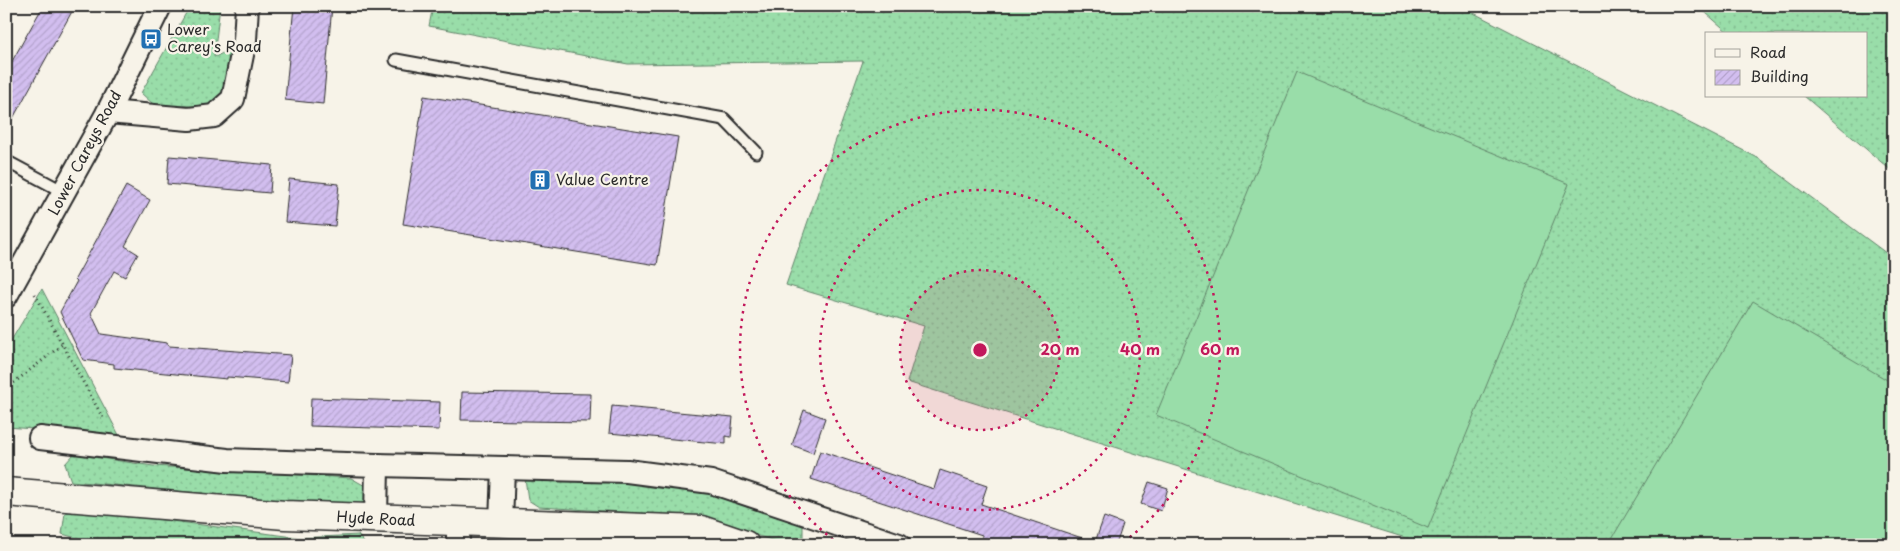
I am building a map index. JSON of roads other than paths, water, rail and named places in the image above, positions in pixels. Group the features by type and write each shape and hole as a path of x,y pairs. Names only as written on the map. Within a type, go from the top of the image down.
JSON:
{"street":[{"name":"Lower Careys Road","path":"6,296 22,271 108,112 160,6"},
{"path":"108,112 190,119 214,116 233,99 245,40 247,6"},
{"path":"40,438 228,460 627,471 711,482 872,540 899,545"},
{"path":"376,518 377,464"},
{"path":"501,523 503,468"},
{"name":"Hyde Road","path":"6,492 285,515 376,518 458,534 501,523 701,530 745,545"}],"lane":[{"path":"396,60 724,119 756,152"},
{"path":"6,161 64,192"}],"place":[{"name":"Lower Carey's Road","path":"151,39"},
{"name":"Value Centre","path":"540,180"}]}
